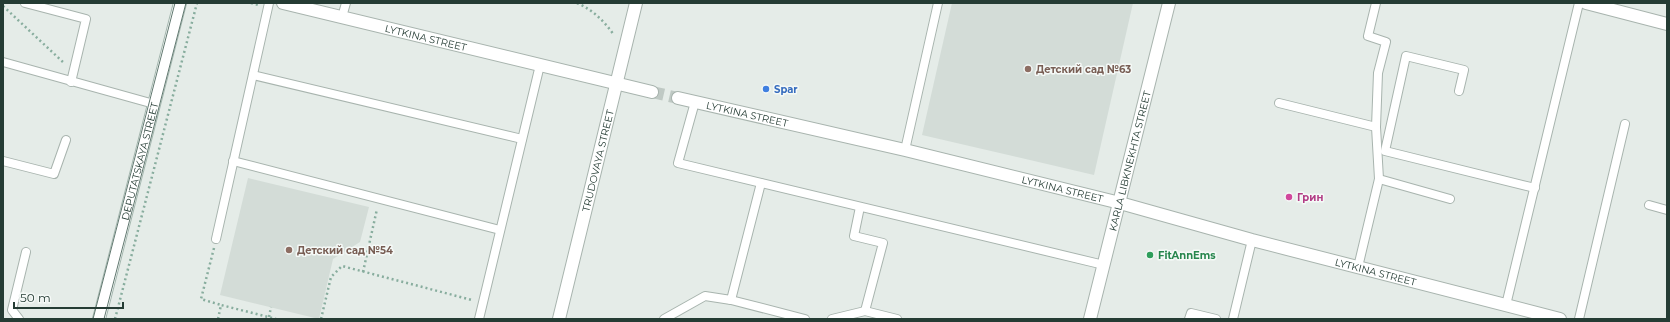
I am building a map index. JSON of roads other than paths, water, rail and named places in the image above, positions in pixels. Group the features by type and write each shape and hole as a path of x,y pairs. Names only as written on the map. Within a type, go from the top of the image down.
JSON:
{"street":[{"name":"DEPUTATSKAYA STREET","path":"99,319 180,3"},
{"name":"LYTKINA STREET","path":"282,3 652,92"},
{"name":"TRUDOVAYA STREET","path":"559,319 636,3"},
{"name":"KARLA LIBKNEKHTA STREET","path":"1090,319 1169,3"},
{"path":"1586,3 1667,24"},
{"name":"LYTKINA STREET","path":"678,98 905,150 1120,203 1252,240 1358,267 1513,311 1560,319"}],"lane":[{"path":"25,3 86,19 71,82"},
{"path":"216,239 269,3"},
{"path":"342,17 346,3"},
{"path":"905,150 938,3"},
{"path":"1358,267 1379,179 1376,127 1378,73 1386,42 1368,36 1376,3"},
{"path":"1513,311 1535,188 1579,3"},
{"path":"1459,91 1464,70 1406,56 1385,151 1535,188"},
{"path":"3,62 154,104"},
{"path":"479,319 540,65"},
{"path":"253,76 522,139"},
{"path":"695,102 678,163 1104,265"},
{"path":"1279,102 1376,127"},
{"path":"1579,319 1625,124"},
{"path":"3,160 54,174 66,140"},
{"path":"234,161 500,230"},
{"path":"1379,179 1450,199"},
{"path":"731,300 761,183"},
{"path":"1649,205 1667,210"},
{"path":"860,207 854,236 883,243 865,311"},
{"path":"1233,319 1252,240"},
{"path":"19,319 12,310 26,252"},
{"path":"664,319 705,296 731,300 805,319"},
{"path":"832,319 865,311 897,319"},
{"path":"1189,319 1191,313 1216,319"}],"tunnel":[{"path":"652,92 678,98"}],"tram line":[{"path":"93,319 175,3"},
{"path":"104,319 186,3"}],"place":[{"name":"Детский сад №63","path":"1028,69"},
{"name":"Spar","path":"766,89"},
{"name":"Грин","path":"1289,197"},
{"name":"Детский сад №54","path":"289,250"},
{"name":"FitAnnEms","path":"1150,255"}]}
